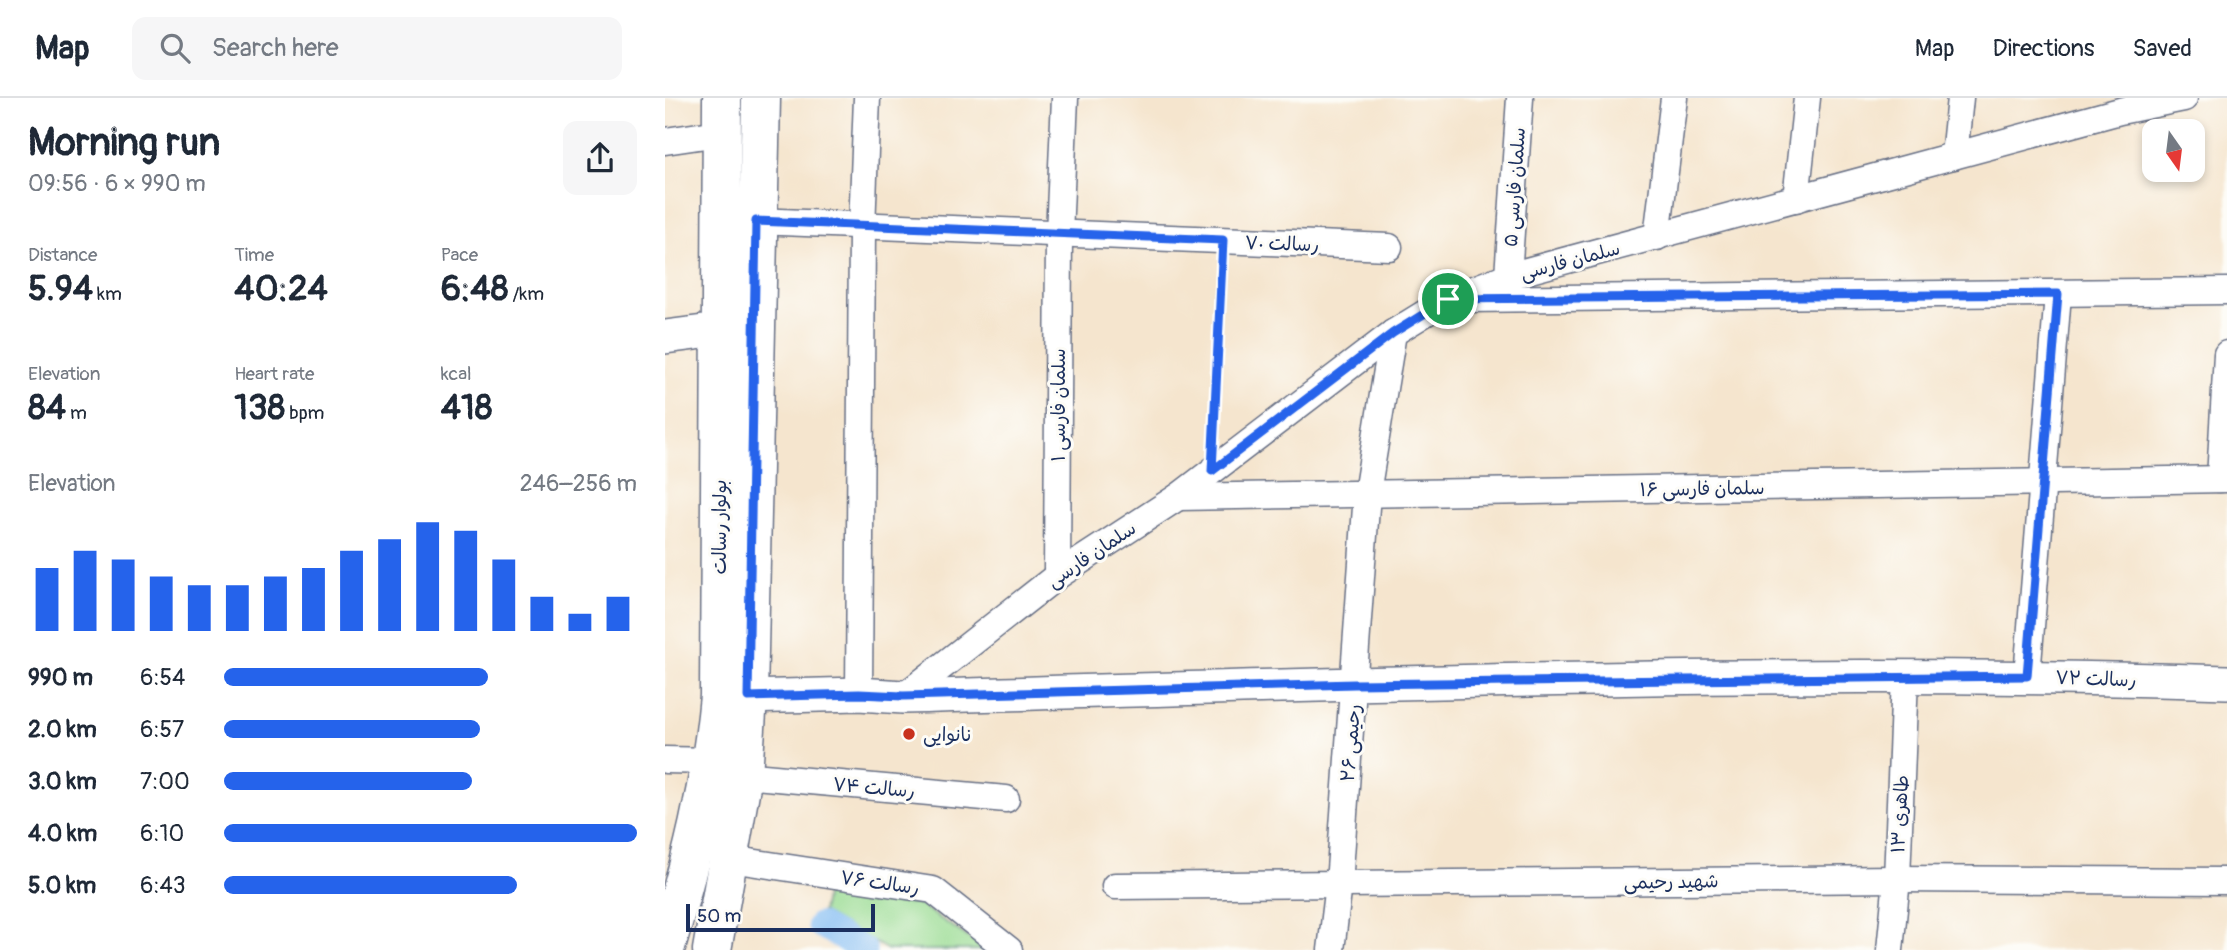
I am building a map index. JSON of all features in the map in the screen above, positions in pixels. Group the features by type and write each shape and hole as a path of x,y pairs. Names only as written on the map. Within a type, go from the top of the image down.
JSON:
{"main road":[{"name":"بولوار رسالت","path":"666,946 693,857 728,768 748,697 756,221 761,98"},
{"name":"بولوار رسالت","path":"712,950 730,859 728,768 719,696 720,116"}],"street":[{"path":"859,694 862,228 867,98"},
{"name":"سلمان فارسی ۱","path":"1057,576 1059,234 1065,98"},
{"name":"سلمان فارسی ۵","path":"1508,276 1520,98"},
{"path":"1657,237 1674,98"},
{"path":"1796,199 1807,98"},
{"path":"1954,156 1960,98"},
{"name":"سلمان فارسی","path":"903,696 1057,576 1178,497 1393,333 1448,299 1508,276 1954,156 2120,104 2184,98"},
{"path":"665,141 720,116"},
{"name":"رسالت ۷۰","path":"756,221 862,228 1388,247"},
{"path":"1448,299 2227,291"},
{"path":"2027,676 2058,294"},
{"path":"665,337 719,330"},
{"name":"رحیمی ۲۶","path":"1331,950 1355,684 1367,493 1393,333"},
{"path":"2224,479 2227,354"},
{"name":"سلمان فارسی ۱۶","path":"1178,497 2224,479"},
{"name":"رسالت ۷۲","path":"748,697 859,694 903,696 1355,684 1905,677 2027,676 2227,682"},
{"name":"طاهری ۱۳","path":"1890,950 1897,879 1905,677"},
{"name":"رسالت ۷۴","path":"665,760 1006,799"},
{"name":"رسالت ۷۶","path":"730,859 933,890 1009,950"},
{"name":"شهید رحیمی","path":"1115,886 1897,879 2227,881"}],"path":[{"path":"1212,471 1223,240"}],"green space":[{"path":"826,892 920,905 987,950 888,950 822,912"}],"waterway":[{"path":"820,925 864,950"}],"place":[{"name":"نانوایی","path":"909,734"}],"route":[{"path":"756,221 862,228 1223,240 1212,471 1393,333 1448,299 2058,294 2027,676 1355,684 903,696 859,694 748,697 756,221"}]}
